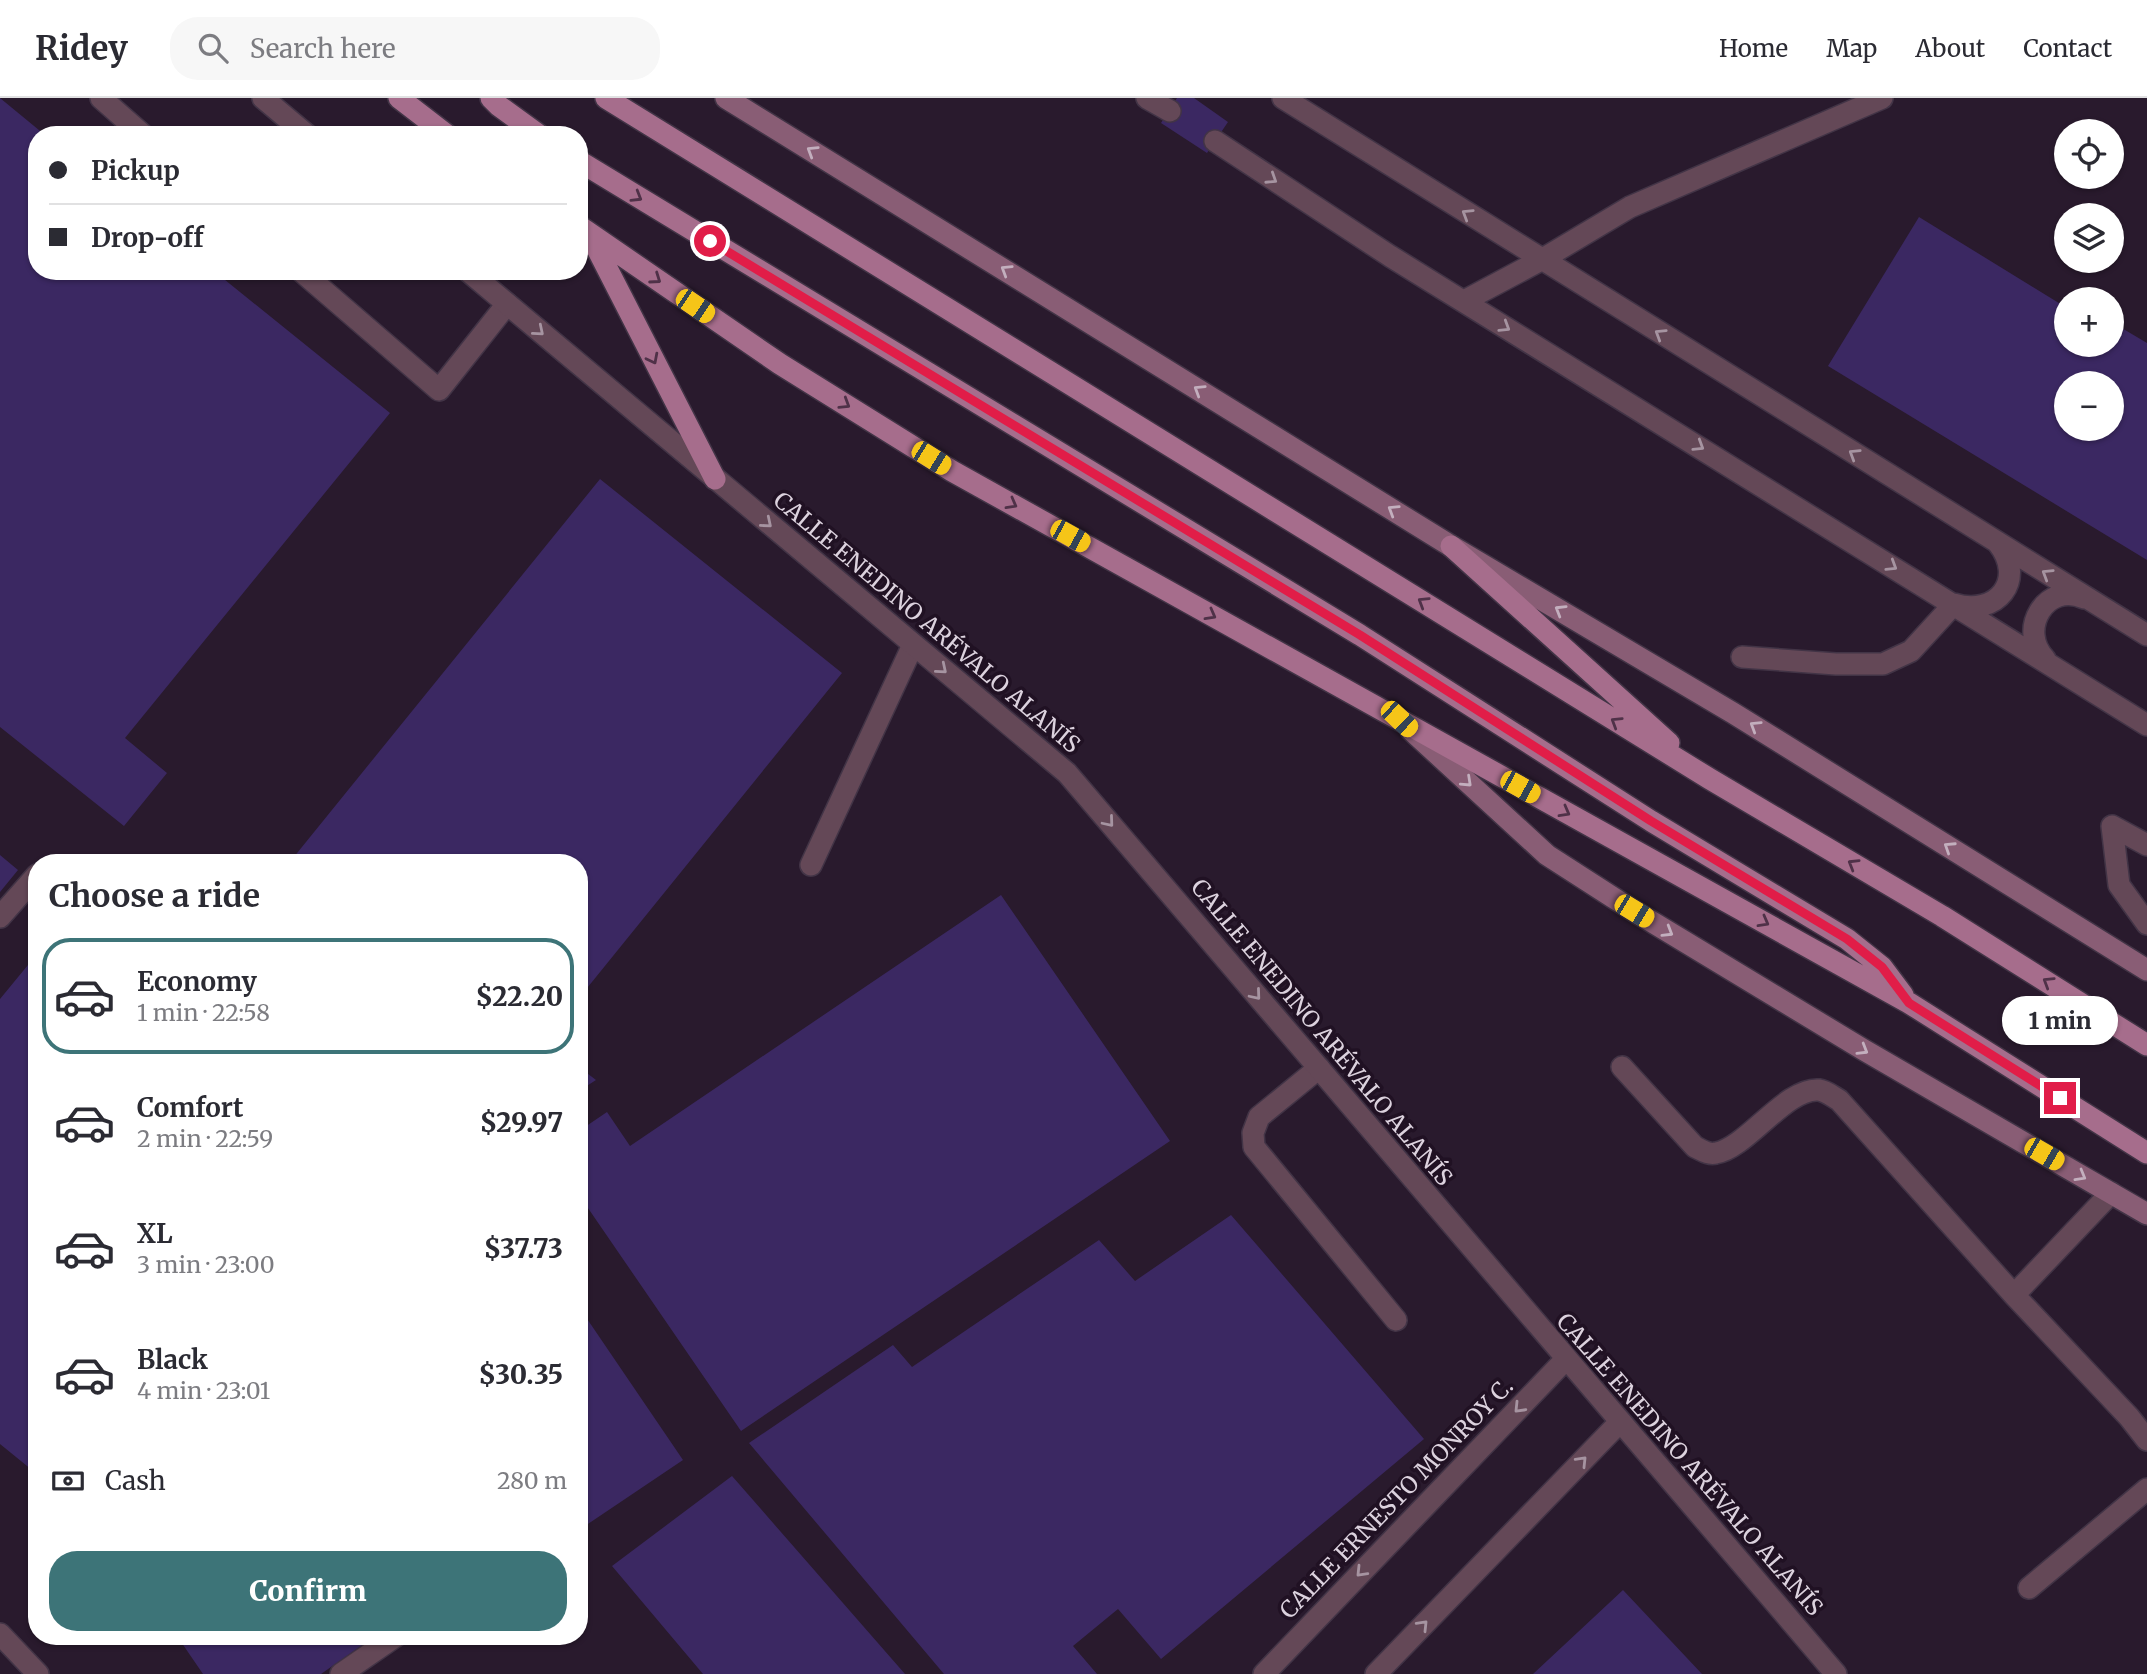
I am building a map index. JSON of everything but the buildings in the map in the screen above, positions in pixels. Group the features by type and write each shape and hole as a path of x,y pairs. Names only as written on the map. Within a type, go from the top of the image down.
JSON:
{"main road":[{"path":"399,98 435,126"},
{"path":"491,98 527,126"},
{"path":"606,98 1710,779 1942,916 2147,1045"},
{"path":"588,166 1360,635 1651,821 1847,939 1882,967 1909,1003"},
{"path":"588,232 780,364 952,471 1909,1003 2147,1153"},
{"path":"588,237 715,479"},
{"path":"1451,545 1710,779"}],"street":[{"path":"101,98 134,126"},
{"path":"263,98 296,126"},
{"path":"726,98 1451,545 1733,713 2147,970"},
{"path":"1147,98 1170,111"},
{"path":"1283,98 2147,635"},
{"path":"1464,301 1541,260 1630,207 1882,98"},
{"path":"1214,142 1464,301 2147,725"},
{"path":"311,280 439,390 507,304"},
{"name":"CALLE ENEDINO ARÉVALO ALANÍS","path":"479,280 1067,773 1619,1423 1836,1674"},
{"path":"1954,604 1967,608 1981,607 1994,601 2003,591 2009,579 2010,565 1997,542"},
{"path":"2048,663 2038,652 2032,638 2033,622 2040,609 2051,599 2065,595 2079,595 2092,602"},
{"path":"1742,657 1836,664 1883,664 1911,651 1954,604"},
{"path":"811,865 913,645"},
{"path":"1399,719 1546,855 1864,1051 2147,1214"},
{"path":"2147,845 2112,826 2119,885 2147,924"},
{"path":"0,917 28,886"},
{"path":"1622,1067 1695,1147 1708,1153 1717,1153 1733,1145 1781,1107 1806,1092 1817,1090 1839,1100 2147,1440"},
{"path":"1319,1068 1259,1117 1253,1133 1255,1147 1396,1320"},
{"path":"2014,1295 2111,1194"},
{"name":"CALLE ERNESTO MONROY C.","path":"1264,1674 1566,1359"},
{"path":"1376,1674 1619,1423"},
{"path":"2029,1588 2147,1489"},
{"path":"0,1634 38,1674"},
{"path":"341,1674 383,1645"}],"route":[{"path":"710,241 1360,635 1651,821 1847,939 1882,967 1909,1003 2060,1098"}]}
